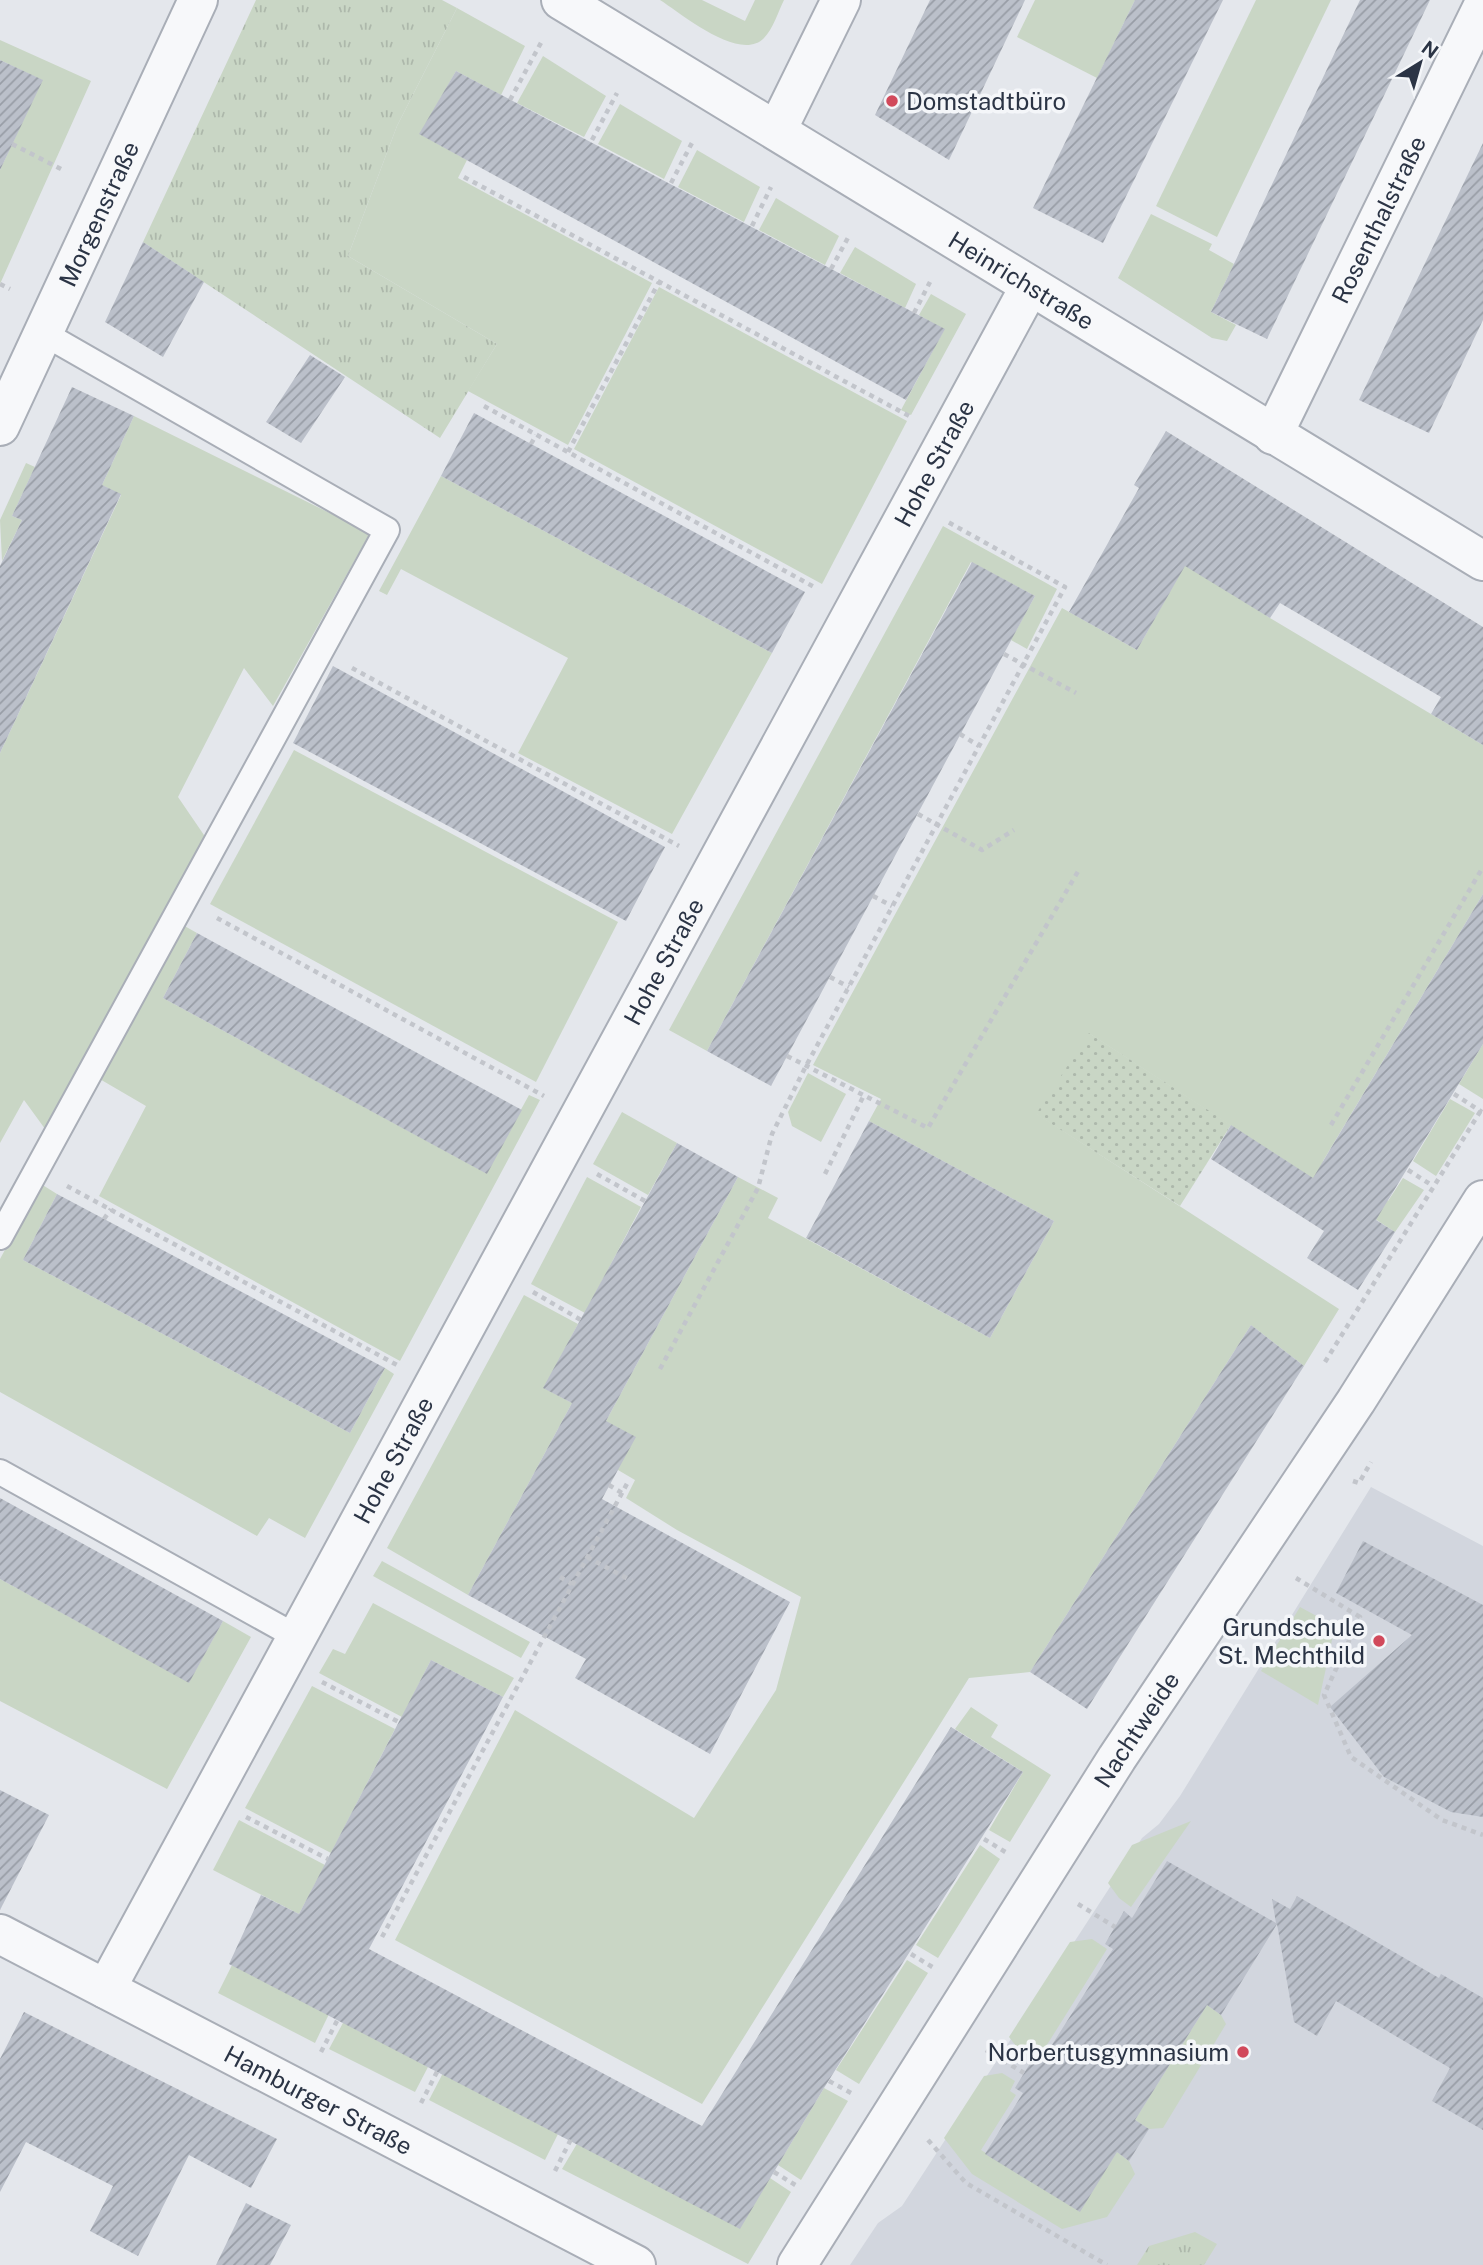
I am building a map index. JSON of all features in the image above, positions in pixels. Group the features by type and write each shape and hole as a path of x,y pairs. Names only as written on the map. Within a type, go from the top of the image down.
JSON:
{"street":[{"name":"Morgenstraße","path":"0,426 198,0"},
{"path":"777,130 841,0"},
{"name":"Heinrichstraße","path":"562,1 1483,561"},
{"name":"Rosenthalstraße","path":"1273,435 1483,6"},
{"name":"Hohe Straße","path":"106,1989 1030,286"},
{"name":"Nachtweide","path":"797,2265 1116,1758 1356,1401 1483,1200"},
{"name":"Hamburger Straße","path":"0,1934 636,2265"}],"lane":[{"path":"0,1237 387,530 43,333"},
{"path":"0,1472 297,1637"}],"path":[{"path":"510,100 562,1"},
{"path":"592,141 618,93"},
{"path":"671,183 694,139"},
{"path":"12,144 63,170"},
{"path":"464,177 915,419"},
{"path":"752,226 771,187"},
{"path":"831,269 850,234"},
{"path":"568,452 659,282"},
{"path":"914,313 930,282"},
{"path":"0,284 10,289"},
{"path":"484,406 826,594"},
{"path":"531,444 536,435"},
{"path":"611,486 615,478"},
{"path":"660,1368 758,1188 772,1134 806,1066 1065,587 938,517"},
{"path":"694,531 698,524"},
{"path":"770,573 774,565"},
{"path":"321,651 683,848"},
{"path":"1004,654 1076,693"},
{"path":"960,734 979,746"},
{"path":"918,814 982,850 1014,830"},
{"path":"1331,1125 1483,867"},
{"path":"787,1056 928,1128 1080,868"},
{"path":"873,896 892,906"},
{"path":"184,900 551,1100"},
{"path":"830,977 849,987"},
{"path":"1454,1094 1483,1112"},
{"path":"825,1174 864,1095"},
{"path":"36,1170 404,1369"},
{"path":"1408,1170 1433,1186"},
{"path":"594,1172 645,1201"},
{"path":"104,1219 111,1209"},
{"path":"186,1262 191,1254"},
{"path":"530,1290 581,1320"},
{"path":"267,1305 272,1298"},
{"path":"348,1349 353,1341"},
{"path":"382,1937 629,1480"},
{"path":"609,1485 622,1493"},
{"path":"587,1557 632,1581"},
{"path":"560,1577 572,1584"},
{"path":"1296,1578 1360,1617 1325,1695 1351,1758 1442,1820 1483,1835"},
{"path":"320,1681 399,1723"},
{"path":"236,1812 328,1859"},
{"path":"984,1839 1013,1857"},
{"path":"1078,1904 1115,1927"},
{"path":"911,1954 940,1972"},
{"path":"320,2054 338,2019"},
{"path":"986,2050 1024,2073"},
{"path":"421,2103 438,2070"},
{"path":"829,2081 861,2098"},
{"path":"918,2132 966,2183 1107,2265"},
{"path":"555,2171 571,2139"},
{"path":"774,2172 804,2191"}],"shaded area":[{"name":"Norbertusgymnasium","path":"1371,1487 1483,1546 1483,2265 850,2265 878,2223 902,2206 1142,1838 1159,1824 1180,1796"}],"green space":[{"path":"256,0 442,0 457,8 397,126 348,256 497,344 440,438 143,242"},
{"path":"660,0 702,0 745,21 755,0 784,0 764,38 754,44 741,45 711,34"},
{"path":"1035,0 1135,0 1097,78 1017,37"},
{"path":"1256,0 1331,0 1217,237 1156,206"},
{"path":"457,8 525,46 501,95 456,71 420,134 467,160 458,178 652,283 568,445 468,391 497,344 348,256 397,126"},
{"path":"0,40 91,81 0,284 0,170 42,80 0,60"},
{"path":"543,56 606,96 584,137 517,103"},
{"path":"620,104 682,141 664,179 598,144"},
{"path":"697,150 760,187 744,222 678,187"},
{"path":"776,198 839,236 825,265 759,230"},
{"path":"1151,214 1212,244 1209,250 1234,264 1211,312 1236,325 1227,341 1212,338 1118,278"},
{"path":"855,247 916,284 905,308 840,273"},
{"path":"659,287 907,421 822,584 574,449"},
{"path":"931,294 966,314 911,415 901,410 944,330 919,315"},
{"path":"134,416 370,533 273,706 244,668 178,797 206,838 48,1133 24,1100 0,1143 0,753 121,495 102,485"},
{"path":"26,463 35,467 12,516 22,520 2,561 0,520"},
{"path":"441,476 772,653 672,834 518,753 568,658 401,569 387,595 379,591"},
{"path":"943,526 1057,589 1027,649 1011,640 1035,596 971,562 707,1051 669,1030"},
{"path":"1186,563 1270,618 1483,745 1483,894 1323,1161 1388,1201 1403,1178 1424,1190 1395,1232 1090,1034 1037,1114 1339,1309 1304,1366 1251,1325 1030,1672 969,1678 702,2104 395,1940 515,1710 694,1818 776,1690 801,1597 677,1530 626,1498 635,1480 618,1470 606,1421 738,1177 778,1198 768,1218 990,1338 1054,1221 869,1121 881,1099 813,1065 1062,608 1137,650"},
{"path":"294,750 618,922 536,1082 210,904"},
{"path":"181,924 197,933 163,998 486,1173 529,1095 540,1100 400,1361 99,1196 146,1106 98,1078"},
{"path":"1089,1033 1231,1125 1180,1206 1036,1114"},
{"path":"1483,1044 1483,1099 1459,1084"},
{"path":"808,1073 846,1094 821,1142 792,1126 788,1112"},
{"path":"1450,1099 1475,1113 1436,1176 1413,1161"},
{"path":"622,1112 677,1143 648,1195 593,1164"},
{"path":"587,1177 641,1207 585,1313 531,1284"},
{"path":"41,1184 57,1194 23,1260 350,1433 385,1368 394,1374 305,1538 269,1518 257,1536 0,1392 0,1259"},
{"path":"524,1295 578,1324 544,1388 572,1403 468,1595 387,1548"},
{"path":"382,1561 530,1642 521,1658 373,1576"},
{"path":"0,1579 189,1682 223,1621 251,1637 167,1789 0,1701"},
{"path":"373,1603 514,1678 503,1697 431,1660 402,1717 319,1673 333,1649 345,1654"},
{"path":"1300,1607 1335,1626 1318,1705 1261,1671"},
{"path":"312,1686 395,1729 331,1853 245,1808"},
{"path":"971,1707 998,1725 991,1737 1051,1775 1010,1842 989,1830 1023,1772 955,1729"},
{"path":"239,1820 325,1865 299,1914 213,1870"},
{"path":"1191,1821 1131,1907 1119,1898 1108,1883 1132,1845"},
{"path":"980,1845 1000,1859 938,1958 916,1945"},
{"path":"1092,1939 1107,1949 1040,2056 1034,2052 1030,2057 1019,2050 1009,2037 1070,1942"},
{"path":"907,1960 928,1973 859,2084 836,2070"},
{"path":"232,1965 329,2014 315,2043 218,1993"},
{"path":"1207,2005 1221,2015 1226,2024 1163,2128 1149,2129 1135,2120"},
{"path":"344,2021 429,2065 415,2092 329,2049"},
{"path":"443,2073 559,2132 545,2160 429,2100"},
{"path":"1002,2073 1015,2081 1010,2091 1016,2095 981,2150 1079,2211 1117,2152 1129,2161 1135,2174 1107,2217 1062,2229 972,2174 944,2138 984,2076"},
{"path":"824,2088 848,2101 801,2180 778,2165"},
{"path":"578,2142 770,2178 791,2192 748,2264 562,2169"},
{"path":"1195,2232 1217,2244 1204,2265 1137,2265 1149,2246"}],"building":[{"path":"930,0 1025,0 949,160 875,115"},
{"path":"1135,0 1223,0 1103,243 1033,208"},
{"path":"1360,0 1430,0 1267,339 1211,312"},
{"path":"0,60 43,80 0,170"},
{"path":"456,71 945,329 906,400 419,134"},
{"path":"1483,143 1483,320 1429,433 1359,400"},
{"path":"143,242 204,282 163,357 105,322"},
{"path":"310,355 345,377 301,443 266,422"},
{"path":"72,387 134,416 102,485 121,494 0,753 0,566 22,520 12,516"},
{"path":"474,413 805,592 772,653 441,476"},
{"path":"1166,431 1483,627 1483,745 1431,714 1441,697 1280,603 1270,618 1185,566 1137,650 1069,612 1139,488 1134,485"},
{"path":"972,562 1035,596 771,1086 707,1051"},
{"path":"333,666 665,847 626,921 293,743"},
{"path":"1483,894 1483,1044 1376,1220 1395,1232 1358,1290 1307,1258 1324,1231 1211,1159 1231,1125 1313,1178"},
{"path":"197,933 522,1110 487,1174 163,998"},
{"path":"869,1121 1054,1221 990,1338 806,1238"},
{"path":"677,1143 738,1177 606,1421 636,1437 602,1499 790,1602 710,1754 575,1678 586,1659 468,1595 572,1403 543,1388"},
{"path":"57,1194 385,1368 350,1433 23,1260"},
{"path":"1251,1325 1304,1366 1087,1709 1030,1672"},
{"path":"0,1498 223,1621 189,1683 0,1579"},
{"path":"1363,1541 1483,1605 1483,1817 1451,1812 1384,1777 1330,1707 1412,1635 1336,1593"},
{"path":"431,1660 503,1697 369,1949 702,2126 951,1727 1023,1772 824,2088 740,2229 229,1964 261,1895 299,1914"},
{"path":"0,1790 49,1815 0,1910"},
{"path":"1167,1861 1276,1923 1272,1899 1290,1909 1297,1896 1439,1978 1441,1974 1483,1998 1483,2130 1432,2101 1450,2068 1336,2001 1317,2036 1294,2022 1277,1924 1221,2015 1207,2005 1135,2120 1149,2129 1129,2161 1117,2152 1080,2212 985,2154 1023,2093 1015,2088 1034,2057 1041,2062 1113,1949 1105,1944 1124,1911 1132,1918"},
{"path":"24,2012 277,2139 251,2188 189,2155 138,2256 90,2231 113,2186 26,2142 0,2192 0,2059"},
{"path":"246,2203 291,2225 270,2265 216,2265"}],"place":[{"name":"Domstadtbüro","path":"892,101"},
{"name":"Grundschule St. Mechthild","path":"1379,1641"},
{"name":"Norbertusgymnasium","path":"1243,2052"}]}
